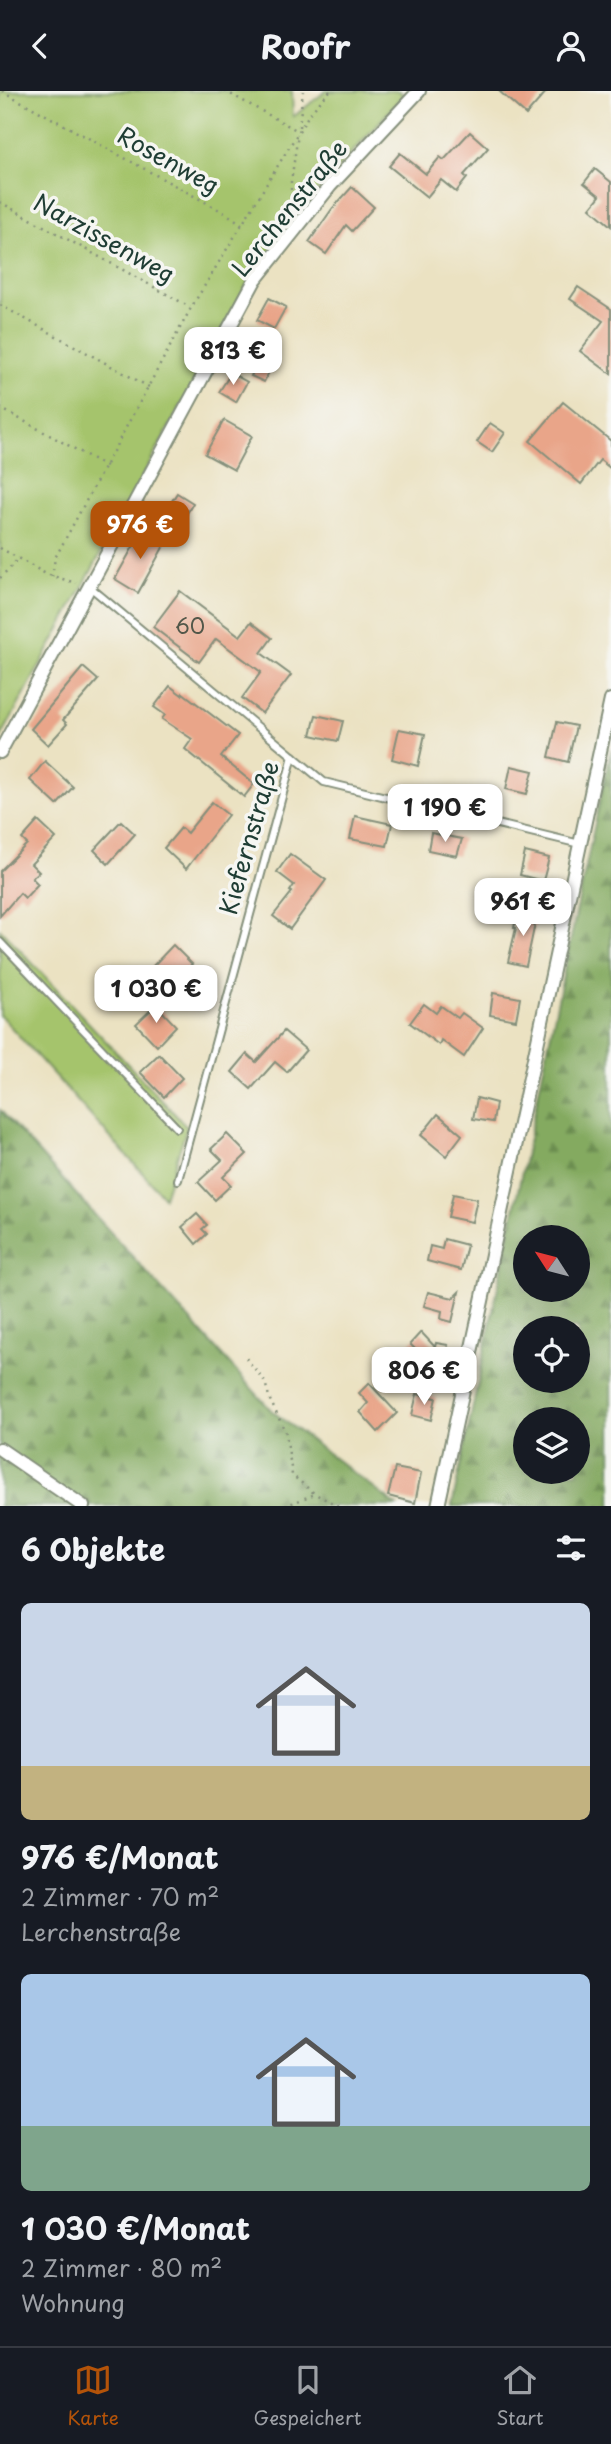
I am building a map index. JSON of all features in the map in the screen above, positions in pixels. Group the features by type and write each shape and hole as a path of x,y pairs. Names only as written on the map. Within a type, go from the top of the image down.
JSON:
{"street":[{"name":"Lerchenstraße","path":"0,751 255,279 330,186 419,91"},
{"path":"438,1506 611,700"},
{"path":"0,1449 83,1506"}],"lane":[{"path":"90,587 293,756"},
{"name":"Kiefernstraße","path":"178,1180 293,756 324,782 580,844"},
{"path":"0,942 177,1128"}],"path":[{"name":"Rosenweg","path":"2,91 242,224"},
{"path":"225,91 298,131"},
{"path":"292,232 291,182 303,91"},
{"path":"52,577 55,558 191,308 298,131 330,91"},
{"name":"Narzissenweg","path":"0,202 191,308"},
{"path":"0,306 149,387"},
{"path":"0,408 106,466"},
{"path":"0,548 52,577 90,587"},
{"path":"0,578 18,559"},
{"path":"246,1358 265,1382 270,1400 286,1433 292,1475 316,1494 338,1506"},
{"path":"285,1506 316,1494"}],"green space":[{"path":"0,91 292,91 293,117 326,91 399,91 404,95 298,212 252,275 0,739"},
{"path":"611,749 611,1506 452,1506"},
{"path":"0,929 187,1127 164,1197 0,1015"},
{"path":"0,1110 272,1411 397,1506 0,1506"}],"building":[{"path":"499,91 547,91 526,115"},
{"path":"470,132 488,148 464,175 467,178 456,192 441,180 427,197 389,166 400,153 426,174 440,157 444,160"},
{"path":"595,169 611,182 611,226 590,208 600,196 584,183"},
{"path":"352,187 374,207 352,231 346,225 326,254 309,242 332,209"},
{"path":"578,287 611,309 611,374 580,351 603,321 570,299"},
{"path":"269,298 286,307 274,329 257,320"},
{"path":"259,359 272,366 264,382 251,376"},
{"path":"231,373 247,382 236,402 219,392"},
{"path":"563,402 611,441 611,469 600,460 581,484 530,441"},
{"path":"224,420 252,436 234,470 205,454"},
{"path":"490,423 505,433 492,452 477,442"},
{"path":"177,493 193,503 182,522 165,512"},
{"path":"143,529 166,542 138,593 115,579"},
{"path":"180,591 240,636 251,622 272,638 261,653 291,675 262,713 242,698 261,672 216,639 199,662 153,627"},
{"path":"83,667 98,680 63,720 67,724 48,745 31,729"},
{"path":"170,686 238,735 221,757 254,784 244,797 185,749 192,739 162,719 165,715 154,707"},
{"path":"316,715 343,721 338,741 311,735"},
{"path":"557,722 576,726 568,762 549,757"},
{"path":"399,729 425,734 418,766 392,759"},
{"path":"45,761 73,787 57,805 30,780"},
{"path":"511,766 533,771 527,794 506,789"},
{"path":"212,802 228,815 186,869 164,848 181,828 187,833"},
{"path":"355,816 392,824 387,846 350,839"},
{"path":"38,821 56,838 31,864 39,872 32,878 38,884 25,898 20,893 0,916 0,871 27,844 22,839"},
{"path":"121,821 135,834 108,864 94,850"},
{"path":"431,833 462,839 457,856 428,850"},
{"path":"525,852 549,858 543,881 520,875"},
{"path":"290,854 326,880 290,929 273,916 292,892 290,891 294,885 277,872"},
{"path":"518,910 537,914 526,966 508,962"},
{"path":"173,945 192,964 171,986 152,967"},
{"path":"493,993 520,998 516,1020 490,1015"},
{"path":"424,1004 436,1013 441,1006 458,1018 462,1013 483,1028 464,1057 441,1040 439,1045 410,1023"},
{"path":"156,1005 176,1026 157,1046 136,1024"},
{"path":"284,1031 306,1050 287,1072 275,1062 251,1089 232,1072 247,1054 256,1062"},
{"path":"159,1054 182,1078 164,1097 140,1072"},
{"path":"477,1098 496,1103 493,1122 473,1119"},
{"path":"438,1114 462,1135 446,1156 421,1135"},
{"path":"227,1134 247,1154 223,1177 231,1185 215,1200 198,1182 222,1160 211,1149"},
{"path":"453,1194 477,1199 472,1222 448,1217"},
{"path":"197,1214 207,1225 202,1229 207,1234 196,1244 182,1227"},
{"path":"444,1239 467,1245 461,1270 427,1261 430,1246 442,1249"},
{"path":"428,1292 453,1298 459,1292 452,1322 441,1319 442,1311 424,1306"},
{"path":"421,1332 435,1347 436,1343 448,1345 439,1382 428,1380 428,1362 410,1344"},
{"path":"369,1383 397,1413 378,1432 360,1412 368,1403 359,1393"},
{"path":"417,1394 436,1398 431,1420 412,1415"},
{"path":"395,1468 421,1473 415,1503 388,1496"}]}
